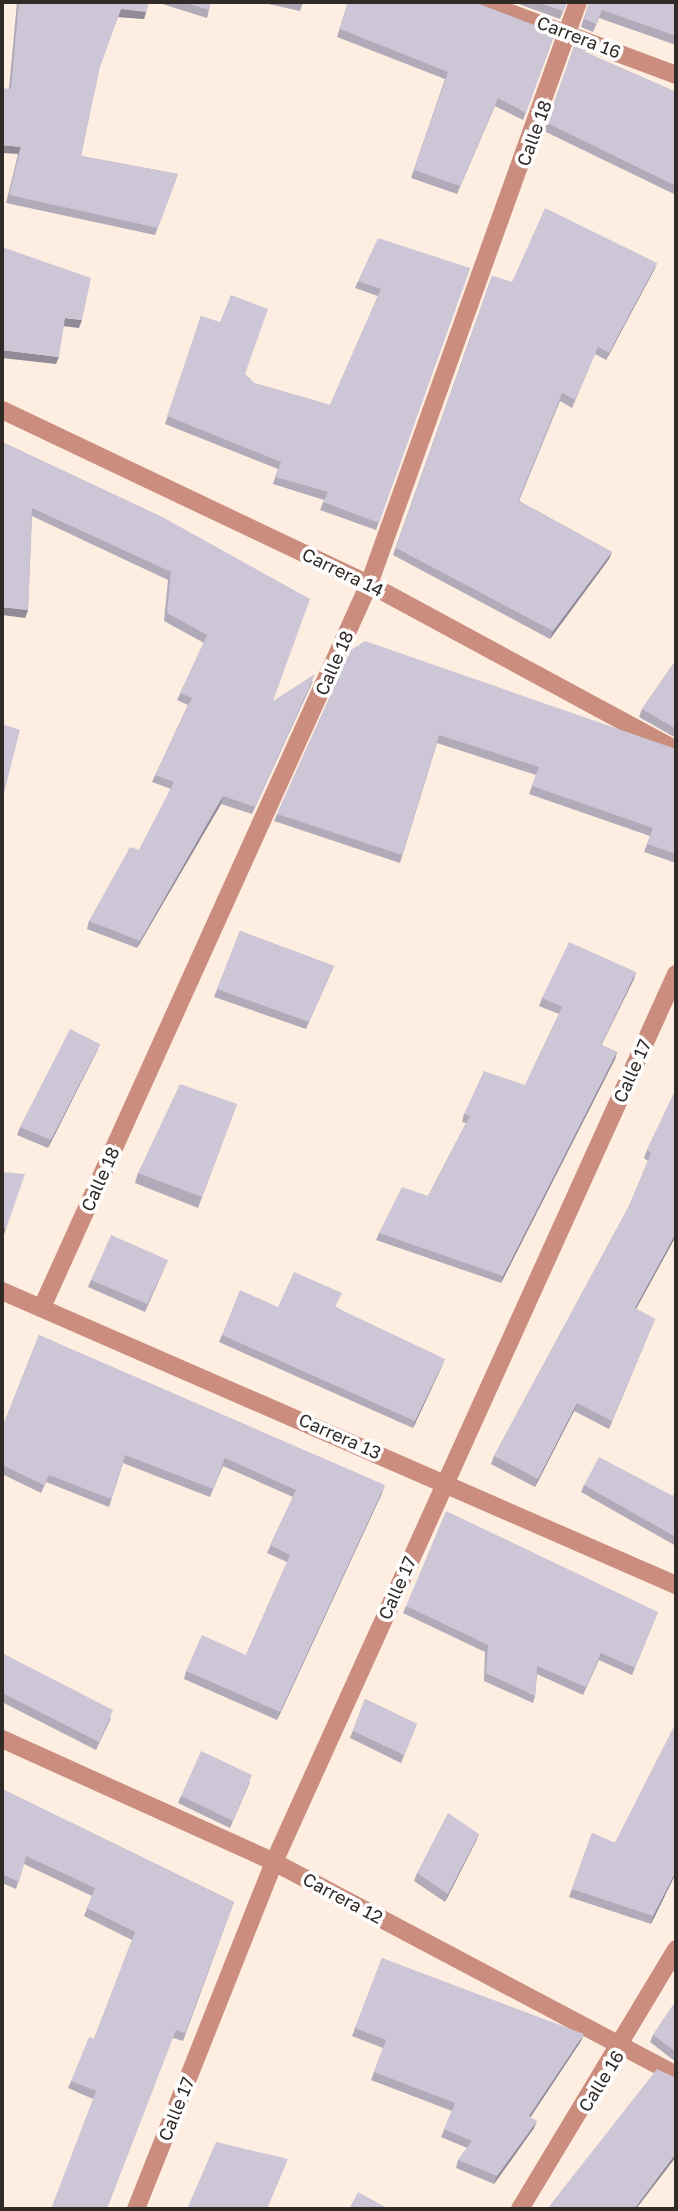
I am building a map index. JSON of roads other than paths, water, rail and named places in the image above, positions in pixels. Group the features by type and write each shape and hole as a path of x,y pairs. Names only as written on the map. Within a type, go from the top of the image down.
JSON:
{"street":[{"name":"Carrera 16","path":"481,2 571,32 676,75"},
{"name":"Calle 18","path":"44,1305 369,584 571,32 578,2"},
{"name":"Carrera 14","path":"2,410 369,584 676,750"},
{"name":"Calle 17","path":"136,2209 274,1862 676,974"},
{"name":"Carrera 13","path":"2,1291 44,1305 676,1586"},
{"name":"Carrera 12","path":"2,1739 274,1862 676,2075"},
{"name":"Calle 16","path":"520,2209 623,2046 676,1949"}]}
